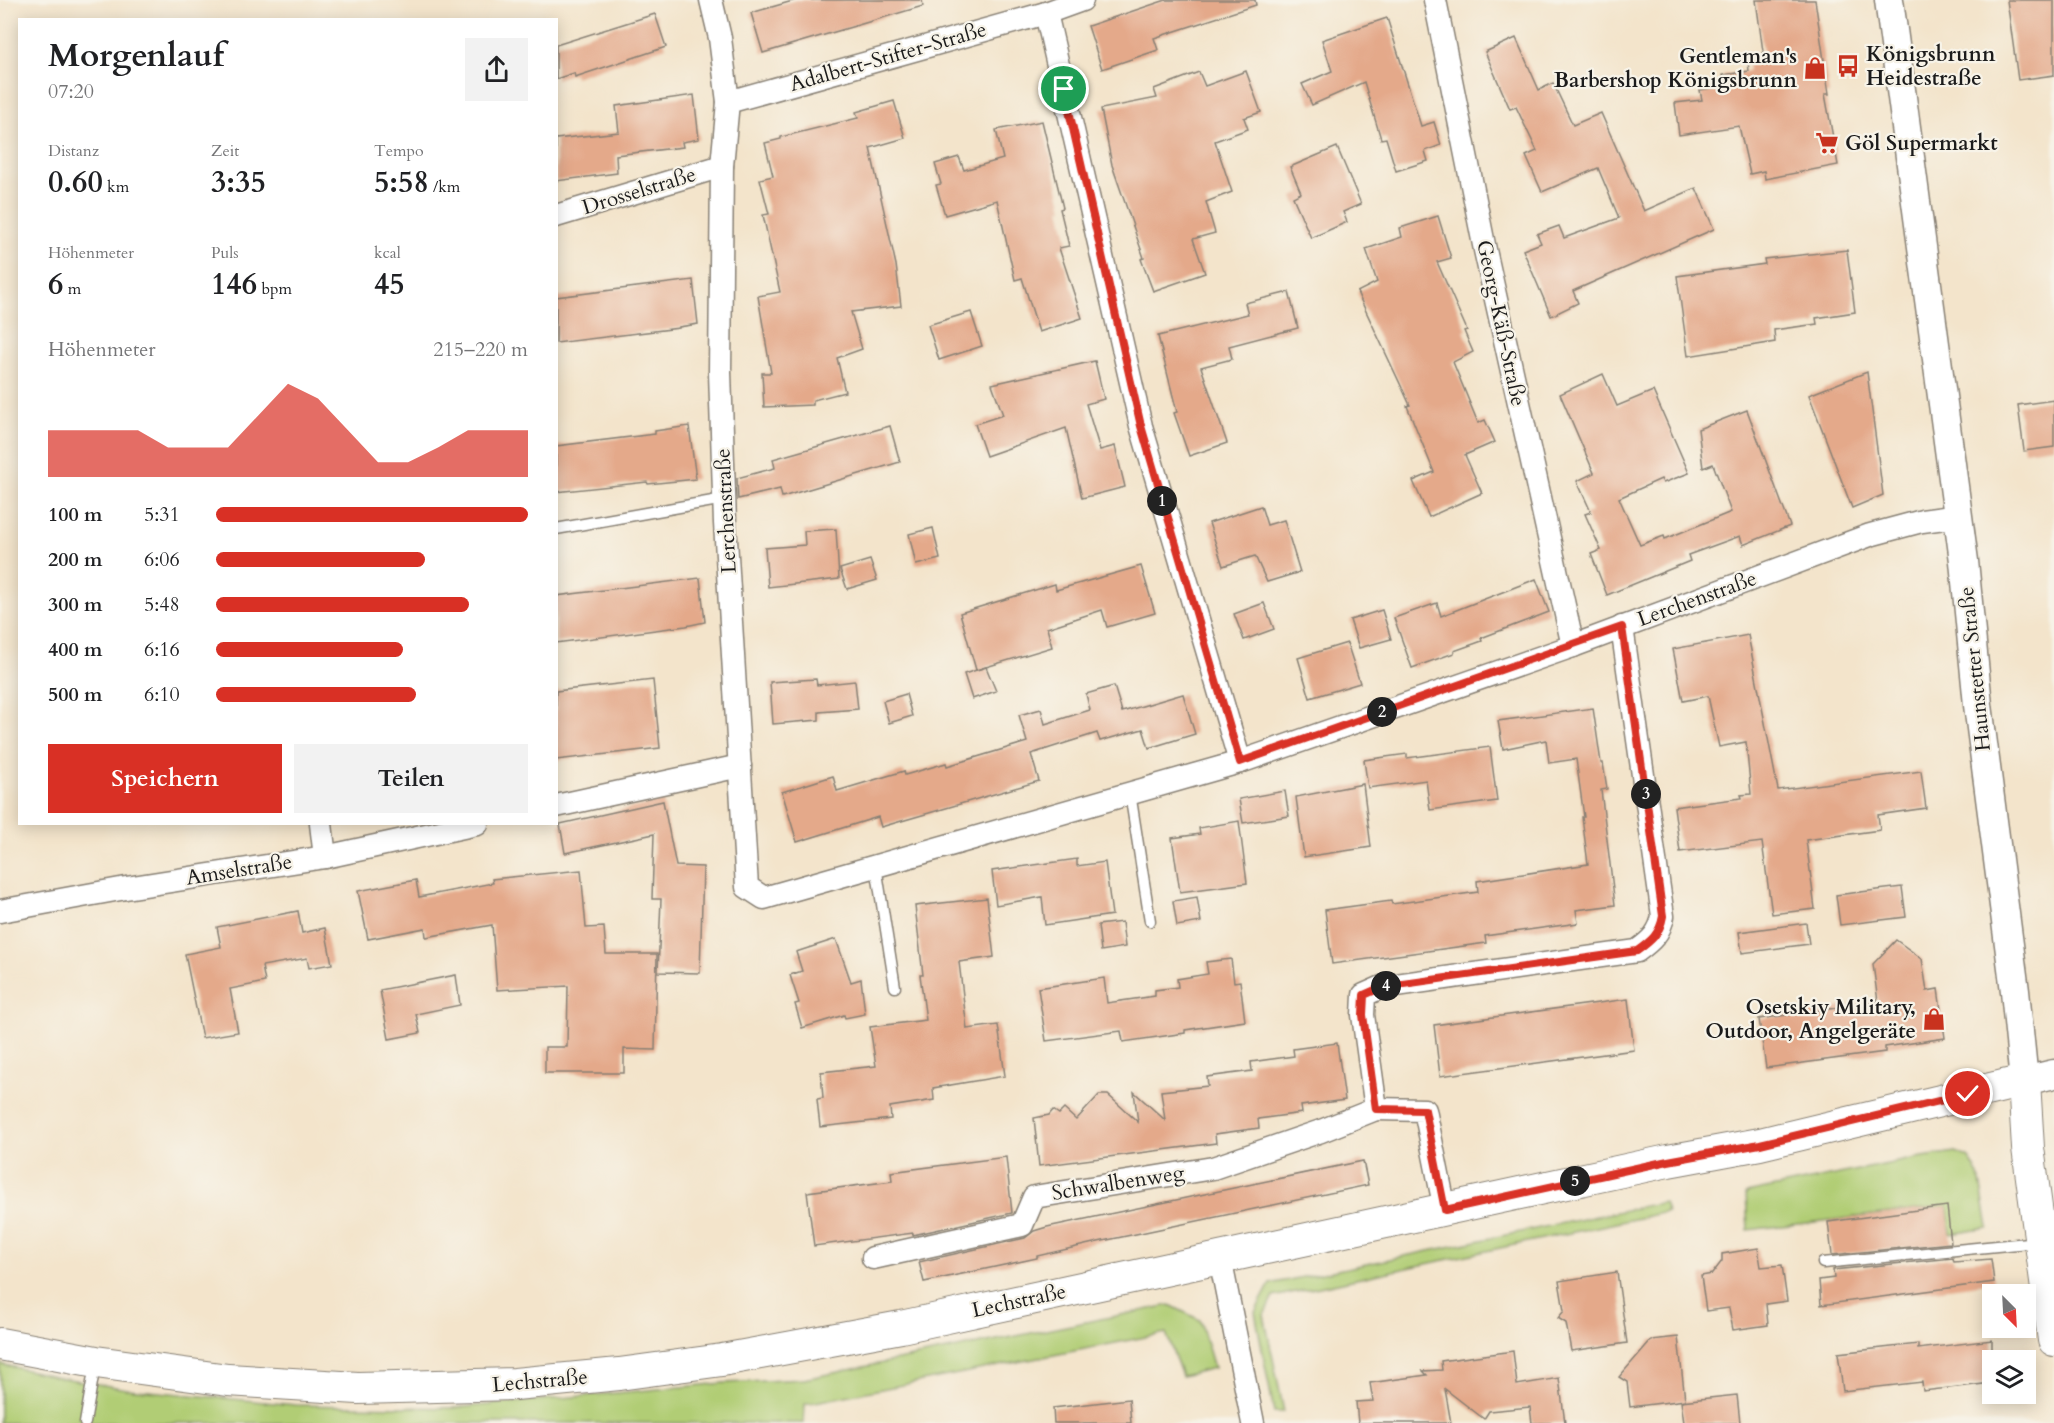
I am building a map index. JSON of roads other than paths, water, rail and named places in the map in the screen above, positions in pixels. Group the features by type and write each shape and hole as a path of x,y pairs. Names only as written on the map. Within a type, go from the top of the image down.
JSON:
{"main road":[{"name":"Lechstraße","path":"0,1344 96,1362 228,1380 358,1388 515,1384 619,1374 722,1360 901,1327 1668,1161 1760,1144 2024,1082"},
{"name":"Haunstetter Straße","path":"2024,1082 2028,1148 2053,1331"}],"street":[{"name":"Lerchenstraße","path":"711,0 720,38 728,102 722,166 720,350 724,499 747,887 764,897 1240,762 1573,646 1870,535 1922,521 1959,516"},
{"name":"Adalbert-Stifter-Straße","path":"728,102 1046,13 1082,0"},
{"name":"Georg-Käß-Straße","path":"1435,0 1485,250 1573,646"},
{"name":"Haunstetter Straße","path":"1889,0 1959,516 1978,705 2015,991 2024,1082"},
{"path":"1046,13 1141,426 1240,762"},
{"name":"Drosselstraße","path":"558,215 722,166"},
{"path":"1376,1109 1363,1015 1364,995 1382,987 1637,951 1651,941 1661,929 1663,916 1622,627"},
{"path":"558,806 740,766"},
{"path":"321,825 325,856"},
{"name":"Amselstraße","path":"0,911 325,856 471,825"},
{"path":"2024,1082 2054,1074"},
{"name":"Schwalbenweg","path":"873,1258 1022,1226 1034,1197 1213,1168 1321,1131 1376,1109 1425,1110 1445,1210"},
{"path":"1220,1258 1253,1423"}],"lane":[{"path":"558,529 724,499"},
{"path":"1130,793 1150,921"},
{"path":"876,866 895,987"},
{"path":"1824,1263 2042,1242"},
{"path":"85,1423 96,1362"}],"place":[{"name":"Königsbrunn Heidestraße","path":"1848,66"},
{"name":"Gentleman's Barbershop Königsbrunn","path":"1815,68"},
{"name":"Göl Supermarkt","path":"1827,143"},
{"name":"Osetskiy Military, Outdoor, Angelgeräte","path":"1934,1019"}]}
